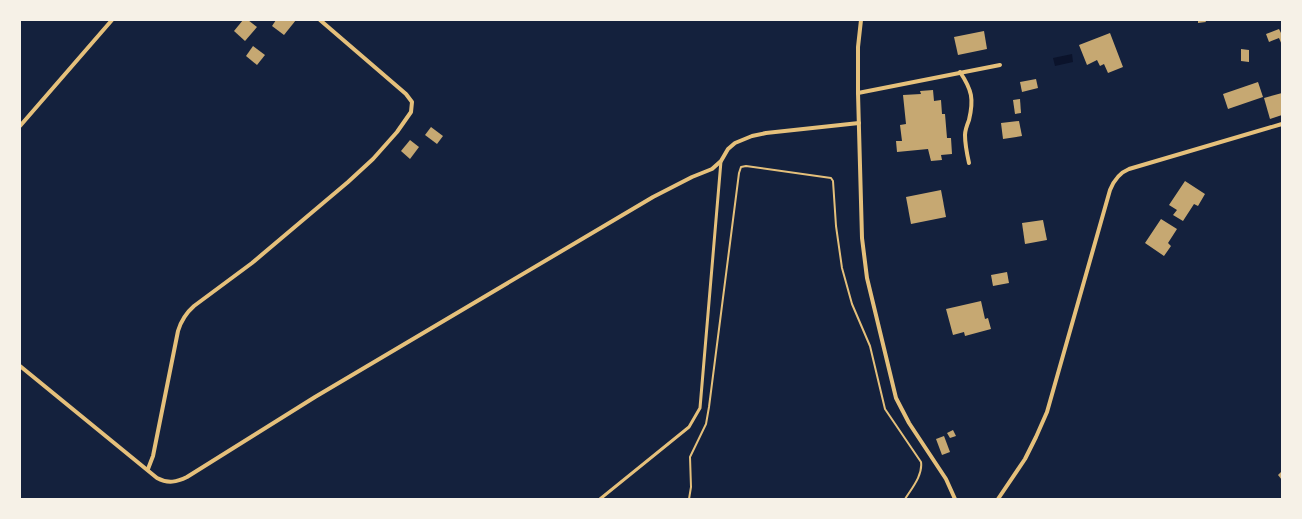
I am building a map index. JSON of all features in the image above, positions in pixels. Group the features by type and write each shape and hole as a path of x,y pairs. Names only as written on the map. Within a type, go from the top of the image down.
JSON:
{"street":[{"path":"20,126 112,20"},
{"path":"148,469 154,456 178,331 187,313 194,306 252,263 356,175 389,142 411,112 412,102 406,94 320,20"},
{"path":"861,20 858,47 861,211 865,265 870,291 892,385 902,412 946,479 955,499"},
{"path":"858,93 1000,65"},
{"path":"960,72 969,86 972,96 965,137 969,163"},
{"path":"20,366 148,469 157,478 166,482 176,481 187,477 315,397 653,197 692,177 712,169 721,161 725,152 731,146 752,136 766,133 859,123"},
{"path":"998,499 1025,459 1044,420 1110,190 1115,179 1129,169 1282,124"}],"lane":[{"path":"600,499 689,427 700,408 721,161"}],"path":[{"path":"689,499 691,487 690,457 706,424 739,173 741,167 746,166 831,178 833,181 836,226 842,268 852,304 870,346 885,409 920,462 922,468 919,476 905,499"}],"water":[{"path":"1072,54 1073,62 1055,66 1053,58"}],"building":[{"path":"243,20 248,20 257,27 245,41 234,31"},
{"path":"276,20 296,20 284,35 272,26"},
{"path":"1198,20 1205,20 1206,22 1198,23"},
{"path":"1279,29 1281,33 1282,32 1282,45 1279,38 1269,42 1266,34"},
{"path":"984,31 987,49 958,55 954,37"},
{"path":"1110,33 1123,67 1108,73 1104,64 1100,66 1097,60 1087,65 1079,45"},
{"path":"253,46 265,55 257,65 246,56"},
{"path":"1241,49 1249,50 1249,62 1241,61"},
{"path":"1036,79 1038,88 1022,92 1020,82"},
{"path":"1258,82 1263,97 1228,109 1223,94"},
{"path":"933,90 934,101 941,100 942,114 945,114 947,138 951,138 952,154 941,155 942,160 931,161 928,149 897,152 896,141 902,141 900,125 906,124 903,95 921,94 920,91"},
{"path":"1282,93 1282,115 1270,119 1264,98"},
{"path":"1020,99 1021,113 1015,114 1013,100"},
{"path":"1019,121 1022,136 1003,139 1001,123"},
{"path":"431,127 443,136 437,144 425,135"},
{"path":"410,140 419,147 410,159 401,151"},
{"path":"1185,181 1205,194 1198,206 1194,204 1183,221 1173,215 1177,210 1169,205"},
{"path":"941,190 946,217 911,224 906,197"},
{"path":"1161,219 1177,229 1168,243 1171,246 1164,256 1145,243"},
{"path":"1043,220 1047,240 1025,244 1022,223"},
{"path":"1007,272 1009,283 993,286 991,275"},
{"path":"981,301 985,319 988,318 991,329 965,336 964,332 953,335 946,309"},
{"path":"953,430 956,436 950,438 947,433"},
{"path":"944,436 950,452 942,455 936,439"},
{"path":"1282,471 1282,480 1278,475"}]}
